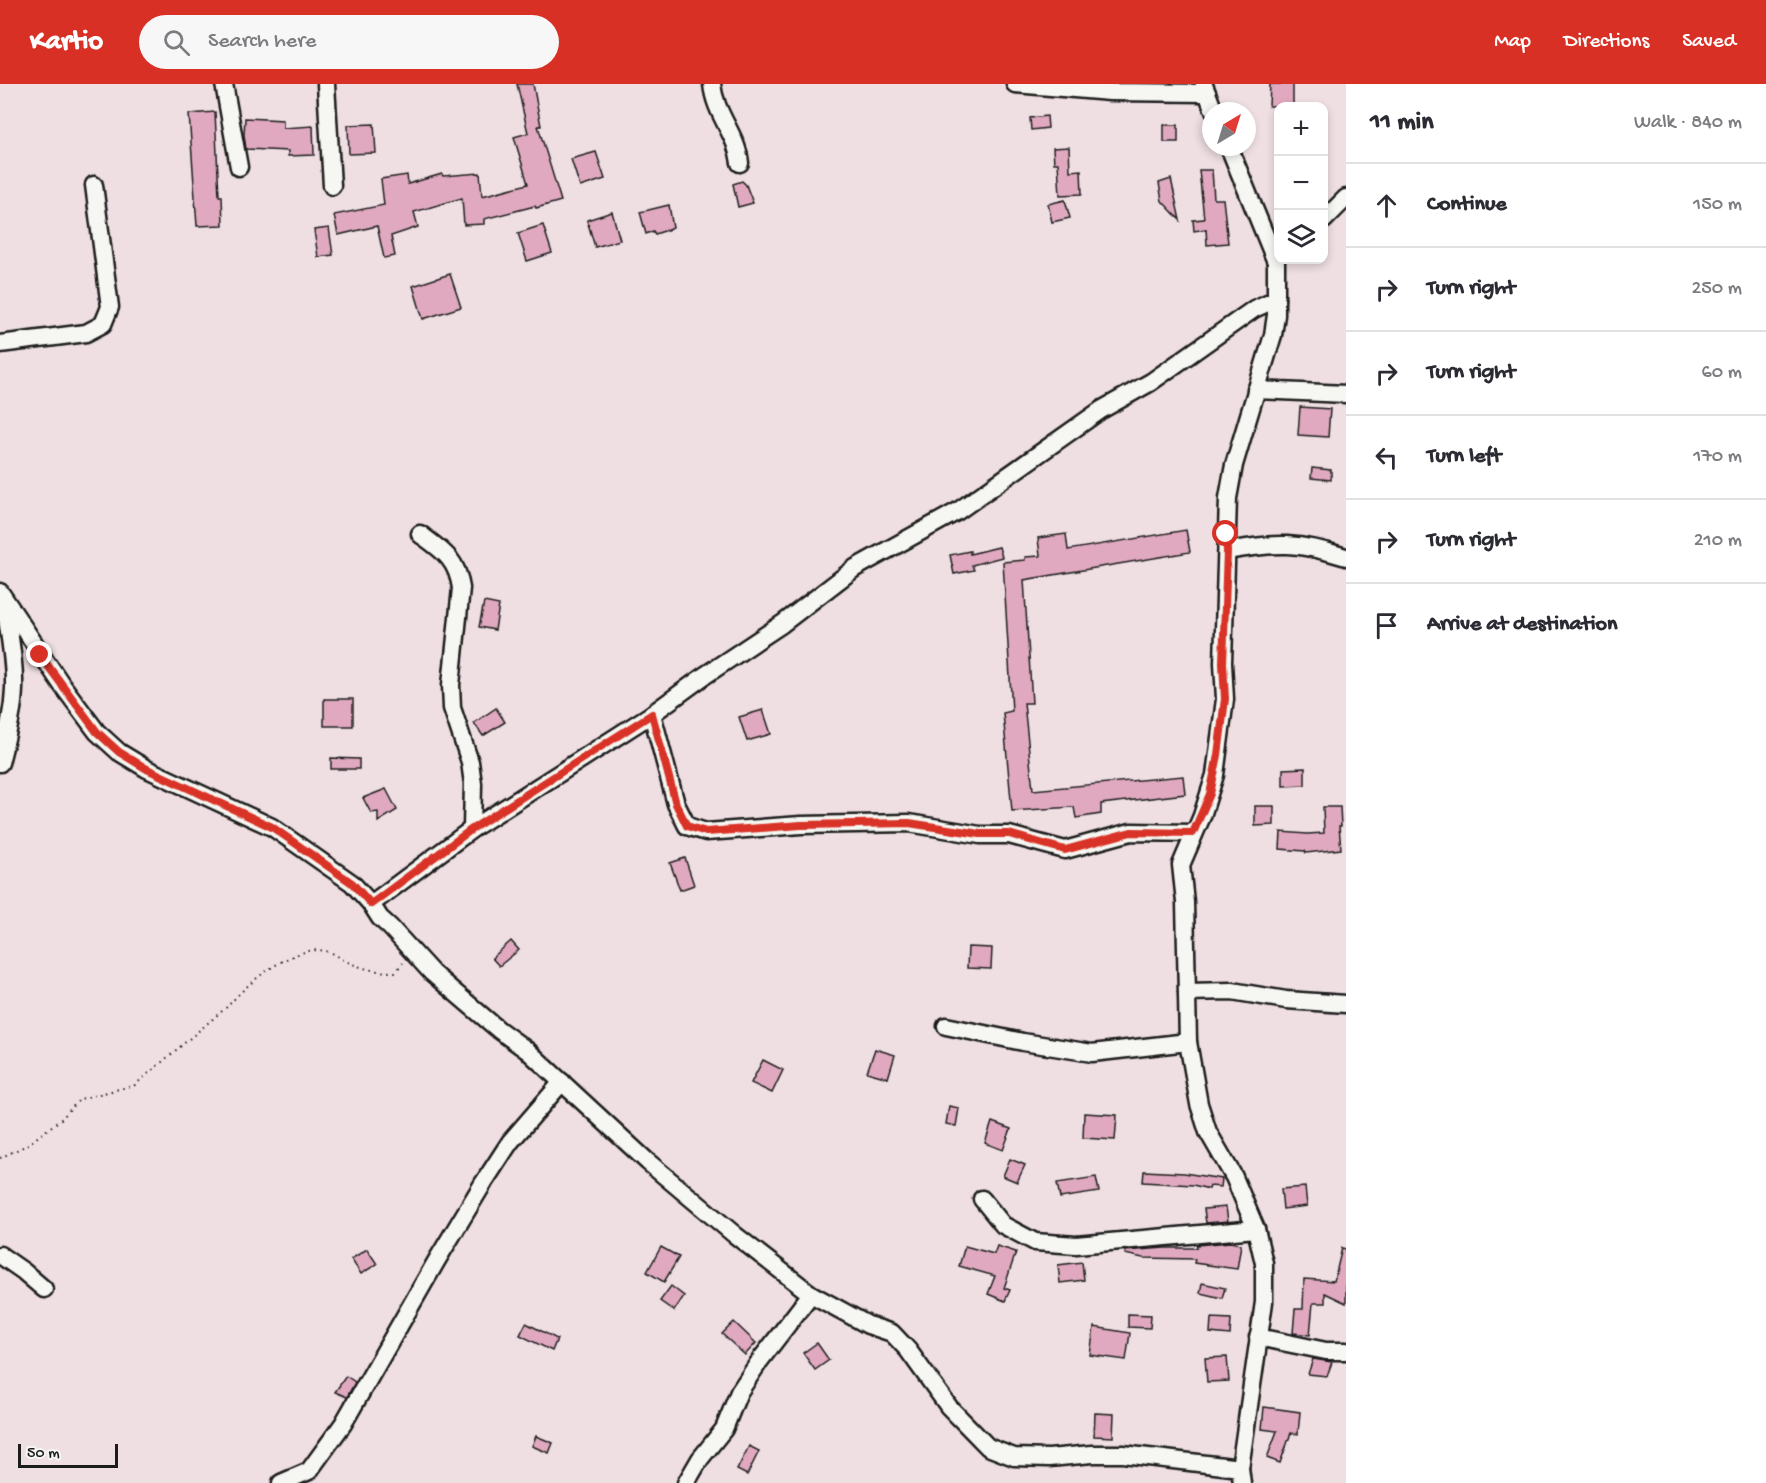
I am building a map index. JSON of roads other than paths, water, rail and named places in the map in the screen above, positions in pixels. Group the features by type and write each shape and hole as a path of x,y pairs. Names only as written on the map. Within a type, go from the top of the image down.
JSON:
{"street":[{"path":"224,84 239,167"},
{"path":"326,84 332,186"},
{"path":"712,84 720,116 739,149 740,164"},
{"path":"1015,84 1110,92 1205,89"},
{"path":"1233,156 1274,252"},
{"path":"0,344 86,333 102,324 110,307 94,185"},
{"path":"1328,216 1346,198"},
{"path":"1328,219 1346,215"},
{"path":"2,595 40,655 97,732 119,752 147,769 272,827 352,883 380,918 432,973 528,1051 692,1200 811,1294 868,1325 892,1333 908,1350 949,1407 988,1447 1014,1457 1049,1458 1122,1454 1241,1475 1264,1292 1264,1263 1256,1229 1234,1177 1208,1132 1199,1104 1188,1042 1185,902 1181,865 1210,794 1218,755 1225,699 1223,663 1228,498 1234,465 1273,335 1278,264"},
{"path":"371,904 472,829 652,714 782,624 855,568 958,511 1101,410 1151,382 1254,309 1276,299"},
{"path":"1256,390 1346,394"},
{"path":"420,534 453,562 459,573 461,588 451,697 452,708 470,762 472,829"},
{"path":"1227,551 1288,543 1316,547 1346,557"},
{"path":"0,763 11,720 14,688 12,655 2,595"},
{"path":"12,655 40,655"},
{"path":"652,714 676,804 687,826 706,832 801,825 909,823 980,834 1009,834 1065,850 1131,832 1193,833"},
{"path":"1187,992 1232,991 1286,1000 1346,1004"},
{"path":"946,1026 1092,1053 1188,1042"},
{"path":"281,1483 309,1471 342,1424 436,1260 484,1182 510,1142 562,1082"},
{"path":"982,1199 1003,1225 1035,1242 1076,1245 1256,1229"},
{"path":"0,1254 44,1289"},
{"path":"686,1483 700,1459 724,1429 739,1392 761,1359 811,1294"},
{"path":"1258,1337 1326,1351 1346,1351"}]}
